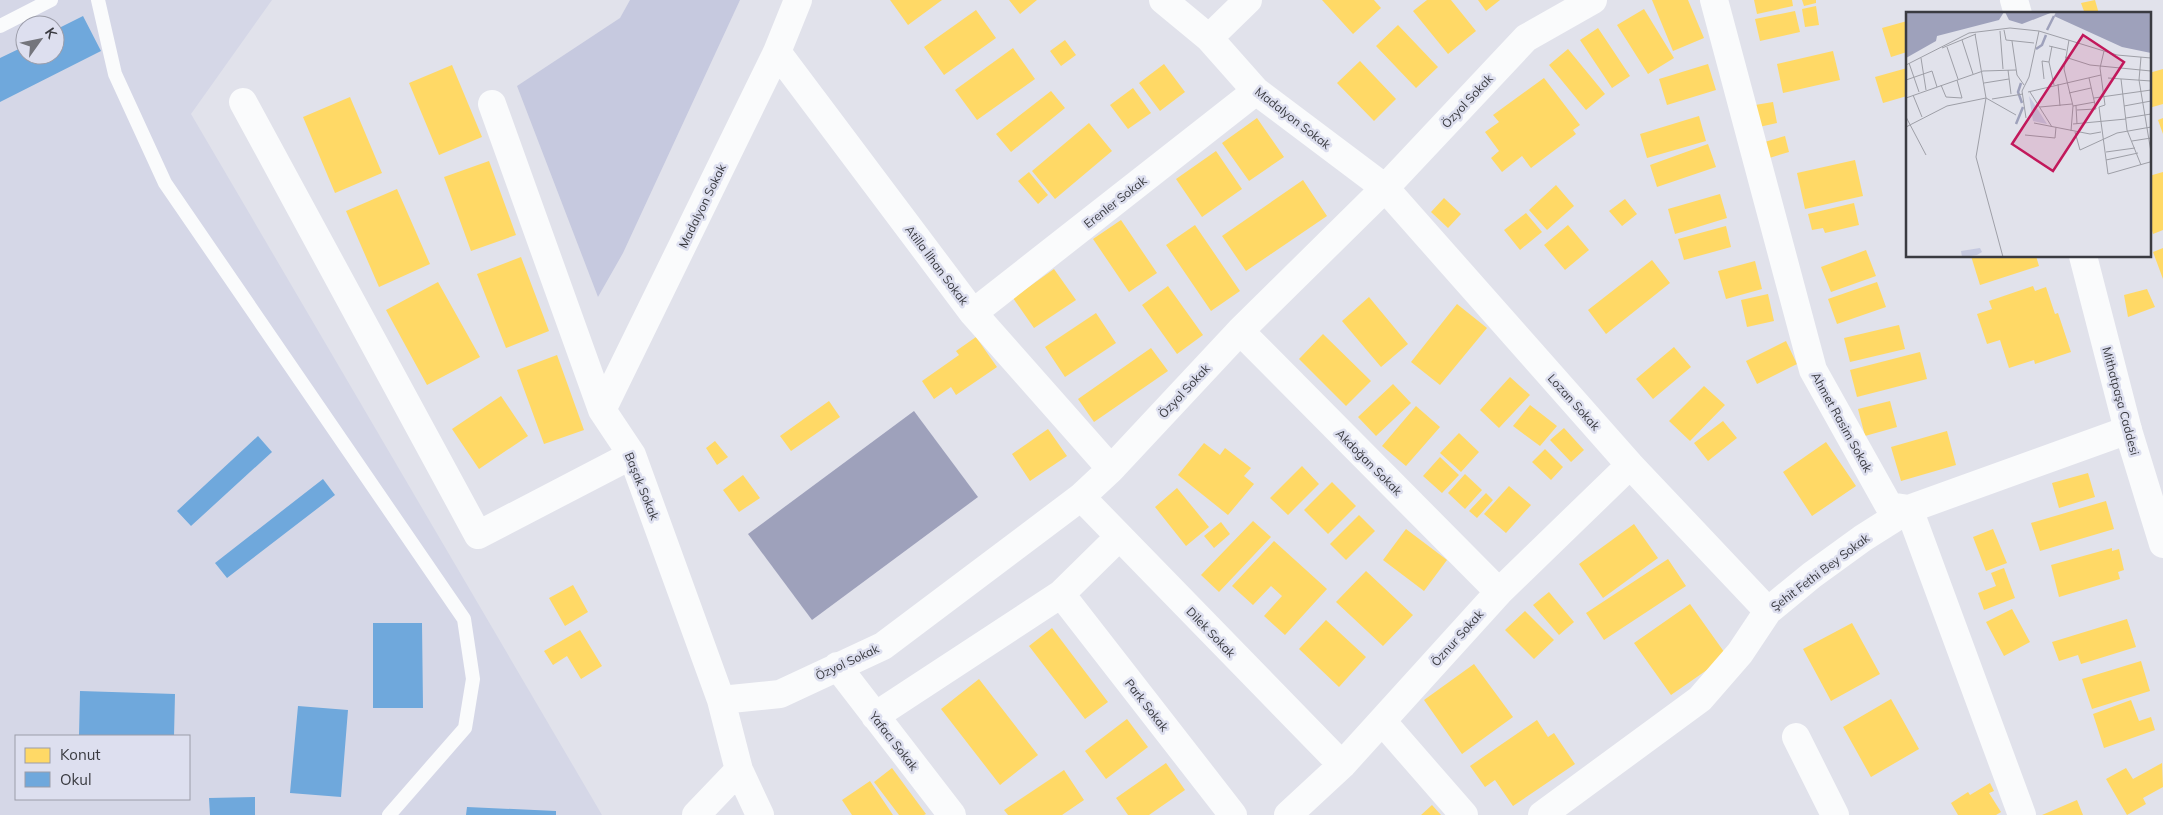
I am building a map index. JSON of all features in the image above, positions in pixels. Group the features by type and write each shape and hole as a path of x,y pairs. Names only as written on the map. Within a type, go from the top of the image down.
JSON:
{"street":[{"name":"Madalyon Sokak","path":"602,410 777,52 798,0"},
{"name":"Madalyon Sokak","path":"1163,0 1209,38 1256,91 1385,188"},
{"path":"1209,38 1248,0"},
{"name":"Özyol Sokak","path":"721,700 780,694 883,646 1081,497 1111,468 1240,331 1385,188 1526,38 1593,0"},
{"name":"Ahmet Rasim Sokak","path":"1714,0 1813,370 1888,506 1909,509"},
{"name":"Atilla İlhan Sokak","path":"777,52 973,313 1111,468"},
{"name":"Erenler Sokak","path":"973,313 1256,91"},
{"path":"243,102 478,535 632,455"},
{"name":"Başak Sokak","path":"492,104 602,410 632,455 721,700 738,770 760,815"},
{"name":"Lozan Sokak","path":"1385,188 1630,465 1768,611"},
{"name":"Mithatpaşa Caddesi","path":"2084,258 2128,430 2163,544"},
{"name":"Akdoğan Sokak","path":"1240,331 1499,592"},
{"name":"Şehit Fethi Bey Sokak","path":"1542,815 1700,699 1740,653 1768,611 1856,544 1909,509 2128,430"},
{"name":"Öznur Sokak","path":"1288,815 1342,765 1499,592 1630,465"},
{"name":"Dilek Sokak","path":"1081,497 1342,765"},
{"path":"1909,509 2022,815"},
{"path":"875,716 1061,594 1119,537"},
{"name":"Park Sokak","path":"1061,594 1233,815"},
{"name":"Yafacı Sokak","path":"837,666 952,815"},
{"path":"1382,721 1464,815"},
{"path":"1796,738 1835,815"},
{"path":"696,815 738,770"}],"lane":[{"path":"0,26 50,0"},
{"path":"98,0 115,74 165,183 464,618 472,679 465,728 388,815"}],"shaded area":[{"path":"0,0 272,0 191,114 602,815 0,815"},
{"path":"630,0 740,0 623,253 598,297 517,86 620,18"},
{"path":"914,411 978,497 812,620 748,534"}],"building: Konut":[{"path":"890,0 942,0 908,25"},
{"path":"1009,0 1037,0 1020,14"},
{"path":"1322,0 1374,0 1381,8 1353,34"},
{"path":"1427,0 1451,0 1476,31 1448,54 1413,11"},
{"path":"1478,0 1500,0 1486,11"},
{"path":"1652,0 1688,0 1704,38 1673,51"},
{"path":"1754,0 1792,0 1793,6 1757,14"},
{"path":"1802,0 1816,0 1816,3 1804,6"},
{"path":"2095,0 2098,12 2084,12 2081,3"},
{"path":"1816,6 1819,25 1805,27 1802,9"},
{"path":"1644,9 1674,58 1648,74 1617,25"},
{"path":"976,10 996,38 944,75 924,47"},
{"path":"1795,11 1800,32 1760,41 1755,19"},
{"path":"1906,21 1906,52 1891,57 1882,28"},
{"path":"1398,25 1438,67 1416,88 1376,46"},
{"path":"1598,28 1630,76 1612,88 1580,40"},
{"path":"1065,40 1076,55 1061,66 1050,51"},
{"path":"1013,48 1035,79 977,120 955,90"},
{"path":"1568,49 1605,94 1586,110 1549,65"},
{"path":"1833,51 1840,80 1783,93 1777,64"},
{"path":"1360,61 1396,99 1374,121 1337,83"},
{"path":"1164,64 1185,92 1160,111 1139,83"},
{"path":"1708,64 1716,90 1667,105 1659,79"},
{"path":"452,65 482,137 439,155 409,83"},
{"path":"1906,68 1906,96 1883,103 1875,77"},
{"path":"2163,69 2163,104 2150,108 2150,73"},
{"path":"1544,78 1580,125 1573,130 1576,134 1531,168 1522,156 1502,172 1491,158 1499,151 1485,132 1499,122 1493,115"},
{"path":"1133,88 1151,113 1128,129 1110,105"},
{"path":"1051,91 1065,108 1011,152 996,134"},
{"path":"350,97 382,173 335,193 303,117"},
{"path":"1773,102 1777,123 1759,127 1755,105"},
{"path":"1699,116 1706,141 1647,158 1640,134"},
{"path":"1257,118 1284,157 1249,181 1222,143"},
{"path":"2163,118 2163,134 2158,120"},
{"path":"1089,123 1112,151 1055,199 1032,171"},
{"path":"1785,136 1789,152 1766,159 1761,143"},
{"path":"1708,144 1716,167 1657,187 1650,165"},
{"path":"1216,151 1242,189 1202,217 1176,179"},
{"path":"1855,160 1863,196 1805,209 1797,173"},
{"path":"489,161 516,235 471,251 444,177"},
{"path":"1029,172 1048,195 1038,204 1018,181"},
{"path":"2163,172 2163,230 2153,234 2150,224 2150,176"},
{"path":"1303,180 1327,216 1246,271 1222,236"},
{"path":"1556,185 1574,206 1547,230 1529,210"},
{"path":"397,189 430,264 379,287 346,211"},
{"path":"1720,194 1727,218 1675,234 1668,209"},
{"path":"1444,198 1461,214 1448,228 1431,212"},
{"path":"1625,199 1637,214 1622,226 1609,211"},
{"path":"1854,203 1859,225 1825,233 1823,228 1812,230 1808,214"},
{"path":"1526,213 1542,232 1520,250 1504,230"},
{"path":"1121,220 1157,273 1129,292 1093,239"},
{"path":"1195,225 1240,291 1211,311 1166,245"},
{"path":"1568,225 1589,250 1565,270 1544,245"},
{"path":"1726,226 1731,247 1684,260 1678,239"},
{"path":"2163,248 2163,279 2153,252"},
{"path":"1866,250 1876,276 1831,292 1821,267"},
{"path":"521,257 549,331 506,348 477,274"},
{"path":"1972,258 2037,258 2039,266 1980,285"},
{"path":"1652,260 1670,283 1606,334 1588,310"},
{"path":"1755,261 1762,289 1726,299 1718,271"},
{"path":"1054,269 1076,300 1034,328 1013,298"},
{"path":"438,282 480,357 427,385 386,310"},
{"path":"1877,282 1886,307 1837,324 1828,299"},
{"path":"1168,286 1203,335 1177,354 1142,305"},
{"path":"2033,286 2035,291 2046,287 2055,314 2058,313 2071,352 2035,364 2034,360 2009,368 2000,340 1987,344 1977,314 1992,309 1989,301"},
{"path":"2147,289 2155,307 2128,317 2124,295"},
{"path":"1768,294 1774,321 1747,327 1741,300"},
{"path":"1369,297 1408,344 1381,367 1342,321"},
{"path":"1457,304 1487,328 1440,385 1411,362"},
{"path":"1096,313 1116,343 1065,377 1045,347"},
{"path":"1899,325 1905,349 1850,362 1844,338"},
{"path":"1323,334 1371,381 1346,406 1299,359"},
{"path":"976,337 997,367 956,395 951,387 934,399 922,381 959,355 956,351"},
{"path":"1786,341 1797,364 1757,384 1746,361"},
{"path":"1674,347 1691,367 1653,399 1636,379"},
{"path":"1151,348 1168,371 1094,422 1078,399"},
{"path":"1920,352 1927,379 1857,397 1850,370"},
{"path":"557,355 584,430 544,444 517,370"},
{"path":"1510,377 1530,395 1499,428 1480,410"},
{"path":"1393,384 1411,403 1376,436 1358,417"},
{"path":"1704,386 1725,405 1690,441 1669,421"},
{"path":"501,396 528,436 479,469 452,429"},
{"path":"829,401 840,417 791,451 780,436"},
{"path":"1890,401 1897,427 1865,436 1858,409"},
{"path":"1530,405 1557,426 1540,446 1513,426"},
{"path":"1416,406 1440,427 1406,466 1382,446"},
{"path":"1723,421 1737,438 1708,461 1694,443"},
{"path":"1564,428 1584,450 1571,462 1550,440"},
{"path":"1048,429 1067,456 1030,481 1012,454"},
{"path":"1947,431 1956,465 1901,481 1891,447"},
{"path":"1459,433 1479,452 1461,472 1440,453"},
{"path":"715,441 728,457 717,465 706,448"},
{"path":"1826,442 1856,486 1812,516 1783,472"},
{"path":"1204,443 1220,455 1225,448 1251,468 1244,476 1254,484 1228,515 1178,475"},
{"path":"1545,449 1563,467 1551,480 1532,462"},
{"path":"1440,457 1459,475 1442,493 1423,476"},
{"path":"1302,466 1319,484 1288,515 1270,498"},
{"path":"2088,473 2095,497 2059,508 2052,483"},
{"path":"1465,474 1482,490 1465,509 1448,493"},
{"path":"743,475 760,498 739,512 723,490"},
{"path":"1332,482 1356,506 1328,534 1304,510"},
{"path":"1509,486 1531,505 1506,533 1484,514"},
{"path":"1177,488 1209,527 1186,546 1155,507"},
{"path":"1486,493 1493,500 1477,518 1469,511"},
{"path":"2106,501 2114,529 2040,551 2031,523"},
{"path":"1359,515 1375,531 1346,560 1330,544"},
{"path":"1253,521 1271,537 1219,592 1201,575"},
{"path":"1221,522 1230,534 1214,548 1204,536"},
{"path":"1634,524 1658,558 1603,598 1579,564"},
{"path":"1406,529 1447,560 1424,591 1383,560"},
{"path":"1993,529 2007,563 1986,571 1973,537"},
{"path":"1274,541 1327,589 1285,635 1264,616 1282,596 1271,586 1253,605 1232,586"},
{"path":"2112,548 2112,551 2119,549 2124,570 2118,572 2120,579 2059,597 2051,565"},
{"path":"1668,559 1686,586 1604,640 1586,613"},
{"path":"2004,568 2015,598 1984,610 1978,593 1996,586 1991,573"},
{"path":"1366,571 1413,615 1383,646 1336,602"},
{"path":"573,585 588,612 565,626 549,598"},
{"path":"1549,592 1574,622 1559,635 1533,605"},
{"path":"1690,604 1727,656 1671,695 1634,643"},
{"path":"2012,609 2030,642 2004,656 1986,622"},
{"path":"1525,611 1554,640 1534,659 1505,630"},
{"path":"2127,619 2136,647 2081,664 2078,655 2059,661 2052,642"},
{"path":"1326,620 1366,657 1339,687 1299,649"},
{"path":"1852,623 1880,674 1831,701 1803,649"},
{"path":"1052,628 1108,702 1085,719 1029,646"},
{"path":"580,630 602,666 581,679 567,656 553,665 544,651"},
{"path":"2141,661 2150,691 2092,709 2082,679"},
{"path":"1474,664 1513,717 1462,754 1424,700"},
{"path":"979,679 1038,755 1000,785 941,709"},
{"path":"1891,699 1919,749 1871,777 1843,727"},
{"path":"2131,700 2139,721 2151,717 2155,730 2104,748 2093,714"},
{"path":"1127,719 1148,747 1106,779 1085,751"},
{"path":"1537,720 1548,737 1554,733 1575,764 1513,806 1495,780 1485,787 1470,766"},
{"path":"1166,763 1185,790 1149,815 1128,815 1116,798"},
{"path":"2162,763 2163,787 2143,798 2146,804 2127,815 2106,779 2126,768 2133,779"},
{"path":"892,768 926,814 899,815 874,782"},
{"path":"1064,770 1084,800 1062,815 1008,815 1004,810"},
{"path":"870,781 893,815 852,815 842,800"},
{"path":"1990,783 1994,791 1989,793 2001,812 1996,815 1958,815 1951,803 1968,792 1970,795"},
{"path":"2077,800 2083,815 2042,815"},
{"path":"1432,805 1441,815 1421,815"}],"building: Okul":[{"path":"83,16 101,51 0,102 0,58 15,51 15,65 65,65 65,25"},
{"path":"258,436 272,452 191,526 177,511"},
{"path":"323,479 335,495 227,578 215,563"},
{"path":"373,623 422,623 423,708 373,708"},
{"path":"80,691 175,694 174,735 79,735"},
{"path":"298,706 348,710 341,797 290,793"},
{"path":"255,797 255,815 210,815 209,798"},
{"path":"467,807 556,811 556,815 466,815"}]}
